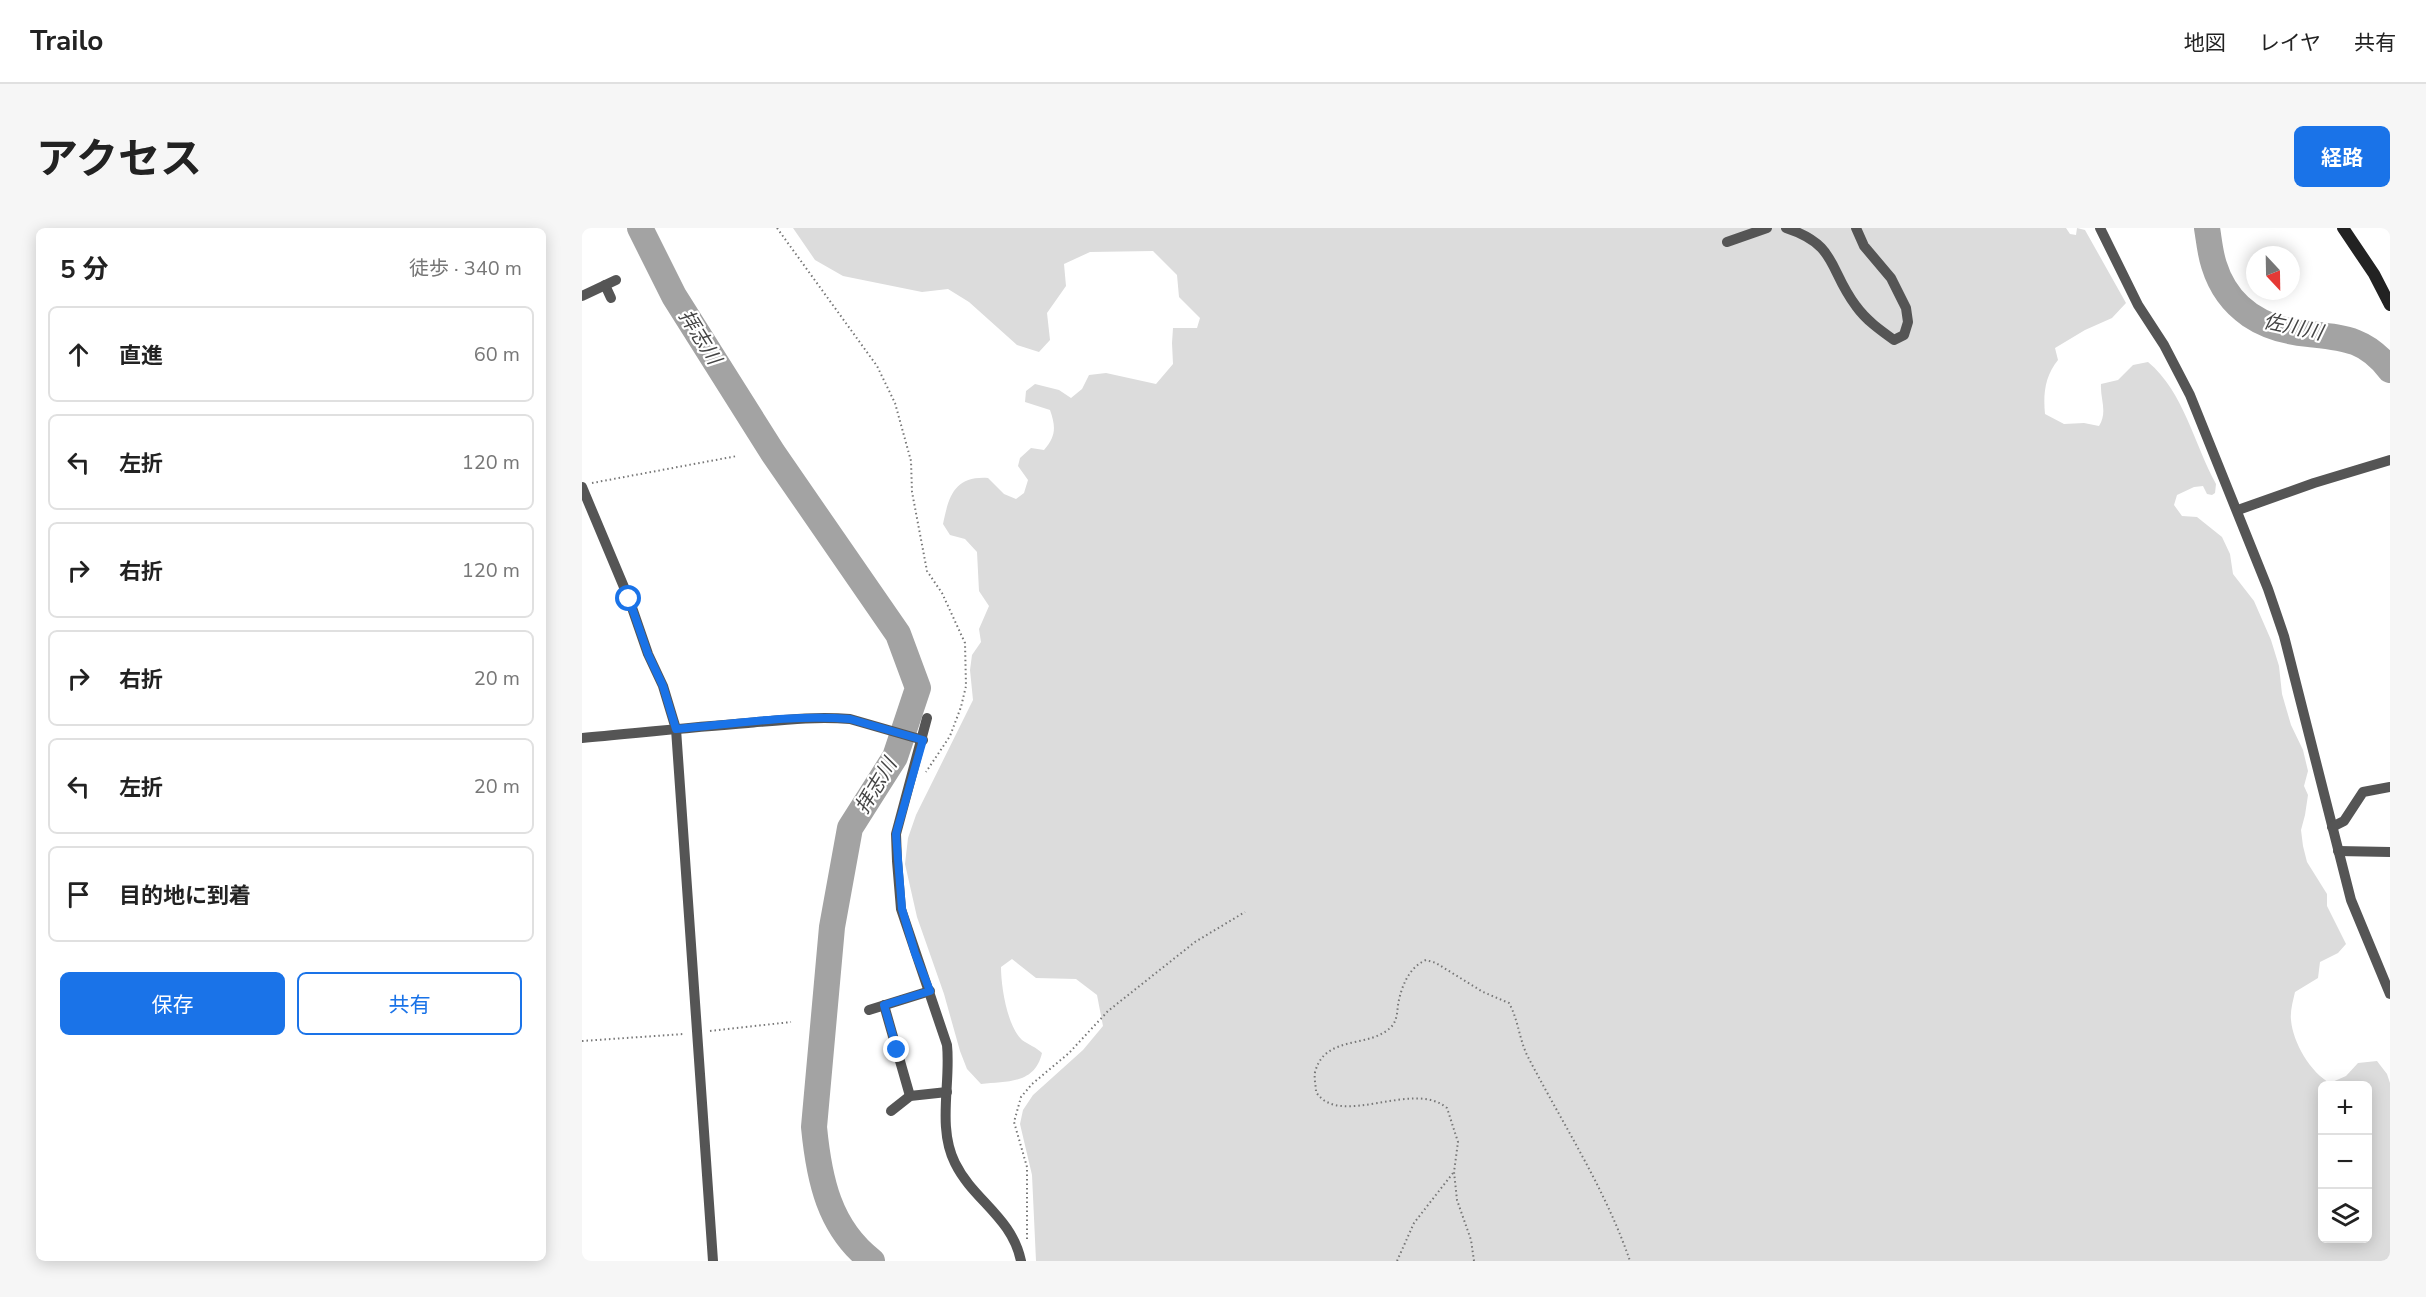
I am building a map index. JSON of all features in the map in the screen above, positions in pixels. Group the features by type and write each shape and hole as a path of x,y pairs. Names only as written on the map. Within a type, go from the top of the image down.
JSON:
{"street":[{"path":"1727,242 1767,228"},
{"path":"1785,228 1816,242 1831,257 1854,303 1868,321 1894,340 1904,335 1908,321 1906,308 1891,278 1864,246 1856,228"},
{"path":"2100,228 2138,305 2164,345 2190,395 2238,510 2284,636 2351,900 2390,994"},
{"path":"2343,228 2374,274 2390,305"},
{"path":"582,296 616,280"},
{"path":"605,285 611,298"},
{"path":"2238,510 2314,483 2390,460"},
{"path":"582,486 629,599 648,654 663,686 676,729 714,1261"},
{"path":"582,738 808,718 850,719 921,739"},
{"path":"927,718 910,789 896,834 902,909 947,1045 945,1136 955,1165 1001,1218 1012,1235 1021,1260"},
{"path":"2332,827 2344,820 2363,792 2390,787"},
{"path":"2338,851 2390,852"},
{"path":"869,1010 930,991"},
{"path":"884,1005 910,1096"},
{"path":"891,1111 910,1096 947,1092"}],"path":[{"path":"777,228 877,366 895,403 911,461 912,492 927,571 942,593 965,642 966,686 961,707 950,736 922,778 910,789"},
{"path":"582,486 737,456"},
{"path":"1021,1260 1028,1238 1028,1204 1026,1167 1014,1122 1016,1108 1021,1097 1032,1084 1069,1053 1108,1011 1196,942 1245,912"},
{"path":"1474,1261 1471,1240 1457,1200 1454,1172 1458,1142 1447,1108 1431,1099 1336,1106 1326,1102 1316,1092 1316,1069 1322,1059 1344,1043 1377,1036 1392,1026 1411,971 1426,960 1436,963 1483,992 1509,1003 1515,1015 1526,1053 1599,1191 1630,1261"},
{"path":"1397,1261 1414,1223 1454,1172"}],"shaded area":[{"path":"793,228 2066,228 2070,234 2076,235 2077,228 2085,230 2126,303 2112,318 2085,330 2055,348 2058,360 2050,372 2046,386 2045,414 2064,424 2084,423 2099,426 2103,416 2101,384 2118,380 2133,365 2148,362 2171,388 2180,403 2216,484 2215,493 2212,495 2207,494 2203,486 2194,487 2177,495 2174,505 2182,516 2197,517 2222,537 2230,554 2233,574 2254,601 2271,640 2279,666 2282,694 2291,725 2303,750 2308,771 2304,786 2308,795 2301,830 2303,846 2307,862 2327,894 2327,906 2346,944 2338,953 2320,962 2318,978 2295,992 2291,1013 2292,1029 2299,1047 2310,1065 2327,1081 2318,1081 2318,1243 2372,1243 2372,1081 2335,1081 2346,1076 2358,1063 2377,1061 2387,1074 2390,1083 2390,1261 1036,1261 1032,1175 1020,1124 1023,1110 1033,1095 1083,1050 1103,1026 1097,995 1076,979 1036,978 1012,959 1001,967 1009,1016 1022,1040 1042,1053 1038,1063 1027,1076 1010,1081 981,1084 967,1069 960,1051 944,994 917,917 905,864 908,838 916,815 973,700 970,670 972,655 981,642 979,629 989,606 979,591 977,552 965,539 950,535 943,524 951,496 955,489 968,480 988,478 1004,494 1016,499 1024,493 1028,480 1018,466 1020,458 1031,448 1044,450 1053,436 1054,426 1050,410 1025,402 1026,391 1035,384 1059,390 1071,398 1082,389 1089,375 1106,373 1156,384 1173,364 1173,328 1197,328 1200,318 1179,297 1177,275 1153,251 1090,252 1064,264 1066,286 1047,313 1050,340 1039,352 1017,345 969,302 948,289 922,292 843,276 815,260"}],"waterway":[{"name":"拝志川","path":"640,228 674,296 773,453 898,634 918,688 895,757 850,828 832,927 814,1127 823,1184 836,1218 857,1248 872,1261"},
{"name":"佐川川","path":"2207,228 2220,281 2238,306 2250,315 2277,328 2354,342 2372,352 2390,370"}],"route":[{"path":"629,599 648,654 663,686 676,729 808,718 837,718 850,719 923,740 896,834 902,909 915,953 930,991 884,1005 897,1050"}]}
